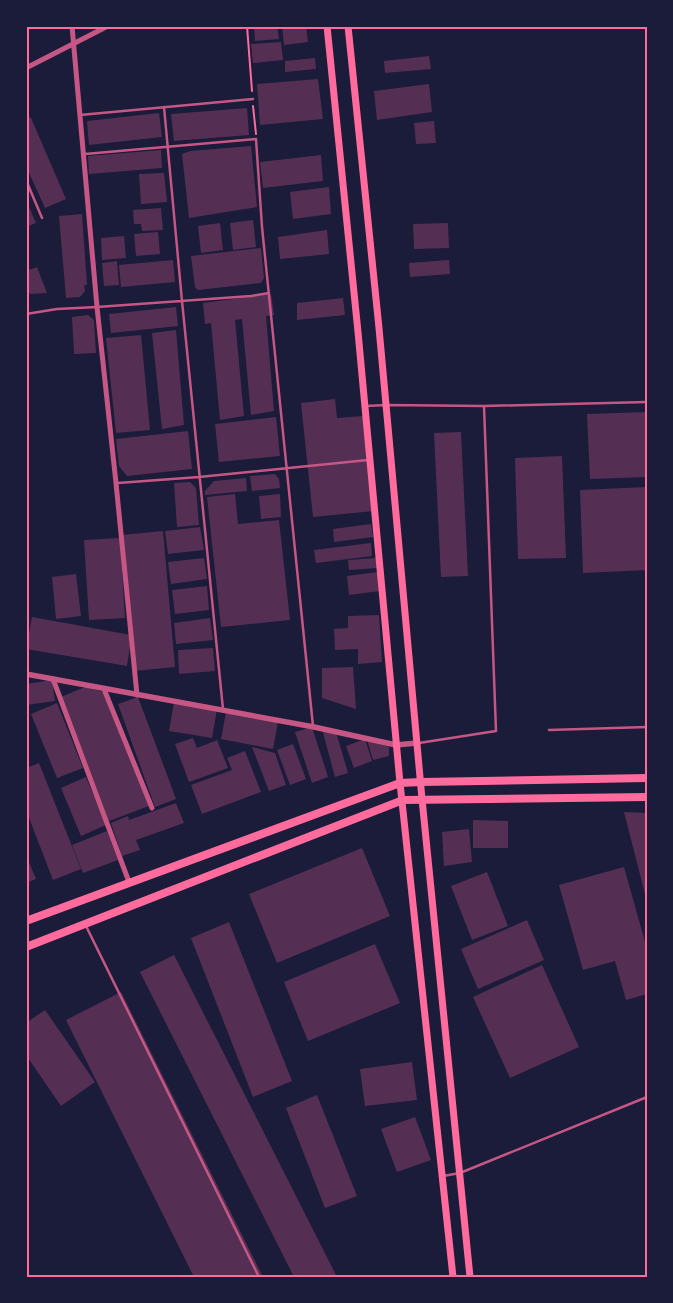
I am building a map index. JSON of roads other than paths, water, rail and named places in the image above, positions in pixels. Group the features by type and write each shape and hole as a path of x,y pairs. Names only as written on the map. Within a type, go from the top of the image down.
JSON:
{"main road":[{"path":"327,26 365,406 396,745 453,1277"},
{"path":"348,26 379,328 422,799 470,1277"},
{"path":"26,921 400,783 647,778"},
{"path":"26,947 403,800 647,797"}],"street":[{"path":"72,26 97,307 137,695"},
{"path":"26,68 108,26"},
{"path":"26,674 396,745 417,743"},
{"path":"54,679 128,882"},
{"path":"104,688 152,808"}],"lane":[{"path":"80,115 253,99"},
{"path":"164,107 223,711"},
{"path":"84,154 256,139 262,227 314,728"},
{"path":"26,180 42,218"},
{"path":"26,314 57,309 269,294"},
{"path":"365,406 484,406 647,402"},
{"path":"417,743 496,731 484,406"},
{"path":"116,483 200,477 370,460"},
{"path":"550,730 647,727"},
{"path":"84,924 259,1277"},
{"path":"443,1176 460,1172 647,1097"}]}
